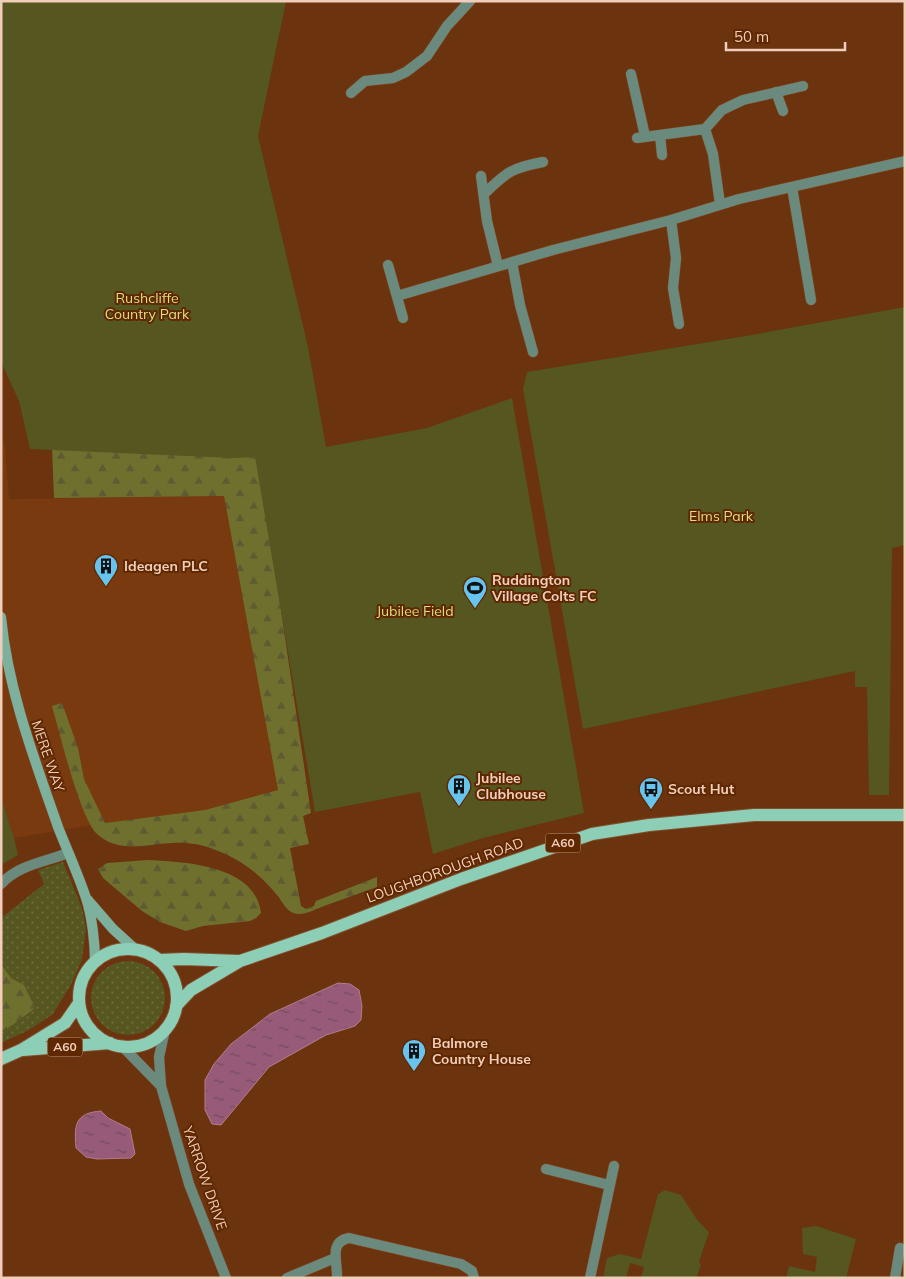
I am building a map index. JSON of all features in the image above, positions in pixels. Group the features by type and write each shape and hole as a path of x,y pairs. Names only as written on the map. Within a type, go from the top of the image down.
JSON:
{"main road":[{"name":"LOUGHBOROUGH ROAD","path":"176,1006 190,990 240,961 322,933 461,879 592,834 649,825 754,815 905,815"},
{"name":"A60","path":"21,1050 116,1045 138,1046 153,1040 165,1030 172,1020 176,1006 177,992 171,974 159,960 148,953 135,949 120,949 106,954 95,962 85,974 80,988 79,1003 84,1020 95,1034 116,1045"},
{"name":"LOUGHBOROUGH ROAD","path":"159,960 184,958 240,961"},
{"name":"A60","path":"1,1059 21,1050 64,1023 79,1003"}],"street":[{"path":"351,93 364,81 393,78 406,72 427,56 447,26 470,1"},
{"path":"631,74 641,137 705,130 722,110 743,100 803,86"},
{"path":"776,92 783,111"},
{"path":"705,130 713,154 720,204"},
{"path":"660,135 662,155"},
{"path":"397,296 619,232 671,220 720,204 905,161"},
{"path":"484,194 504,174 521,166 543,162"},
{"path":"481,176 487,221 498,266"},
{"path":"792,187 811,300"},
{"path":"671,220 676,258 673,288 679,324"},
{"path":"512,262 520,305 533,352"},
{"path":"388,265 403,318"},
{"name":"MERE WAY","path":"1,617 16,702 29,745 68,853 87,899 95,947 95,962"},
{"path":"1,884 25,867 68,853"},
{"name":"MERE WAY","path":"87,899 113,929 135,949"},
{"name":"YARROW DRIVE","path":"165,1030 159,1057 161,1086 190,1184 226,1278"},
{"path":"116,1045 161,1086"},
{"path":"590,1278 614,1166"},
{"path":"546,1169 609,1185"},
{"path":"337,1278 335,1258 337,1244 342,1240 357,1239 461,1264 472,1271 474,1278"},
{"path":"895,1278 900,1248"},
{"path":"288,1278 335,1258"}],"shaded area":[{"path":"1,430 5,446 9,499 224,496 278,790 205,810 105,823 14,838 1,797"}],"green space":[{"path":"1,1 286,1 258,136 308,347 326,447 427,428 512,398 584,813 483,838 433,854 420,792 315,812 255,457 233,458 30,449 19,401 1,362"},
{"name":"Elms Park","path":"905,307 905,545 892,548 889,795 869,795 867,687 855,687 855,671 583,729 523,389 527,372 746,336"},
{"path":"51,422 217,435 264,460 259,462 311,813 303,816 309,844 290,848 301,906 306,909 314,906 316,901 377,877 377,887 302,914 295,913 288,910 270,887 256,874 240,862 223,853 204,846 188,843 133,846 114,844 97,834 91,826 73,779 52,706 62,703 78,748 84,779 105,823 205,810 278,790 224,496 54,498"},
{"path":"1,797 18,855 1,865"},
{"path":"148,860 199,865 217,869 233,876 246,885 256,897 261,913 250,921 203,926 186,931 160,922 142,911 103,878 98,869 107,863"},
{"path":"63,862 82,908 86,929 82,959 71,985 52,1015 29,1030 1,1043 1,1031 11,1026 24,985 11,978 1,964 1,918 44,884 38,870"},
{"path":"121,961 135,961 149,967 159,977 165,991 163,1012 149,1029 135,1035 121,1035 107,1029 97,1019 91,1005 91,991 97,977 107,967"},
{"path":"1,964 11,978 24,985 35,1008 1,1031"},
{"path":"665,1190 681,1195 698,1221 709,1232 696,1278 641,1278 644,1267 630,1263 626,1278 603,1278 607,1258 620,1254 641,1259 658,1194"},
{"path":"816,1226 856,1239 846,1278 786,1278 789,1266 815,1272 817,1257 803,1254 802,1228"}],"water":[{"path":"338,983 350,984 359,990 362,1006 361,1020 355,1026 326,1035 269,1067 221,1125 212,1124 205,1110 205,1080 214,1064 231,1044 270,1014"},
{"path":"101,1111 108,1118 130,1129 135,1154 131,1158 97,1159 86,1157 76,1148 75,1133 78,1122 86,1114"}],"place":[{"name":"Ideagen PLC","path":"106,587"},
{"name":"Ruddington Village Colts FC","path":"475,609"},
{"name":"Jubilee Clubhouse","path":"459,807"},
{"name":"Scout Hut","path":"651,810"},
{"name":"Balmore Country House","path":"414,1072"}],"park label":[{"name":"Rushcliffe Country Park","path":"147,306"},
{"name":"Jubilee Field","path":"415,611"}]}
